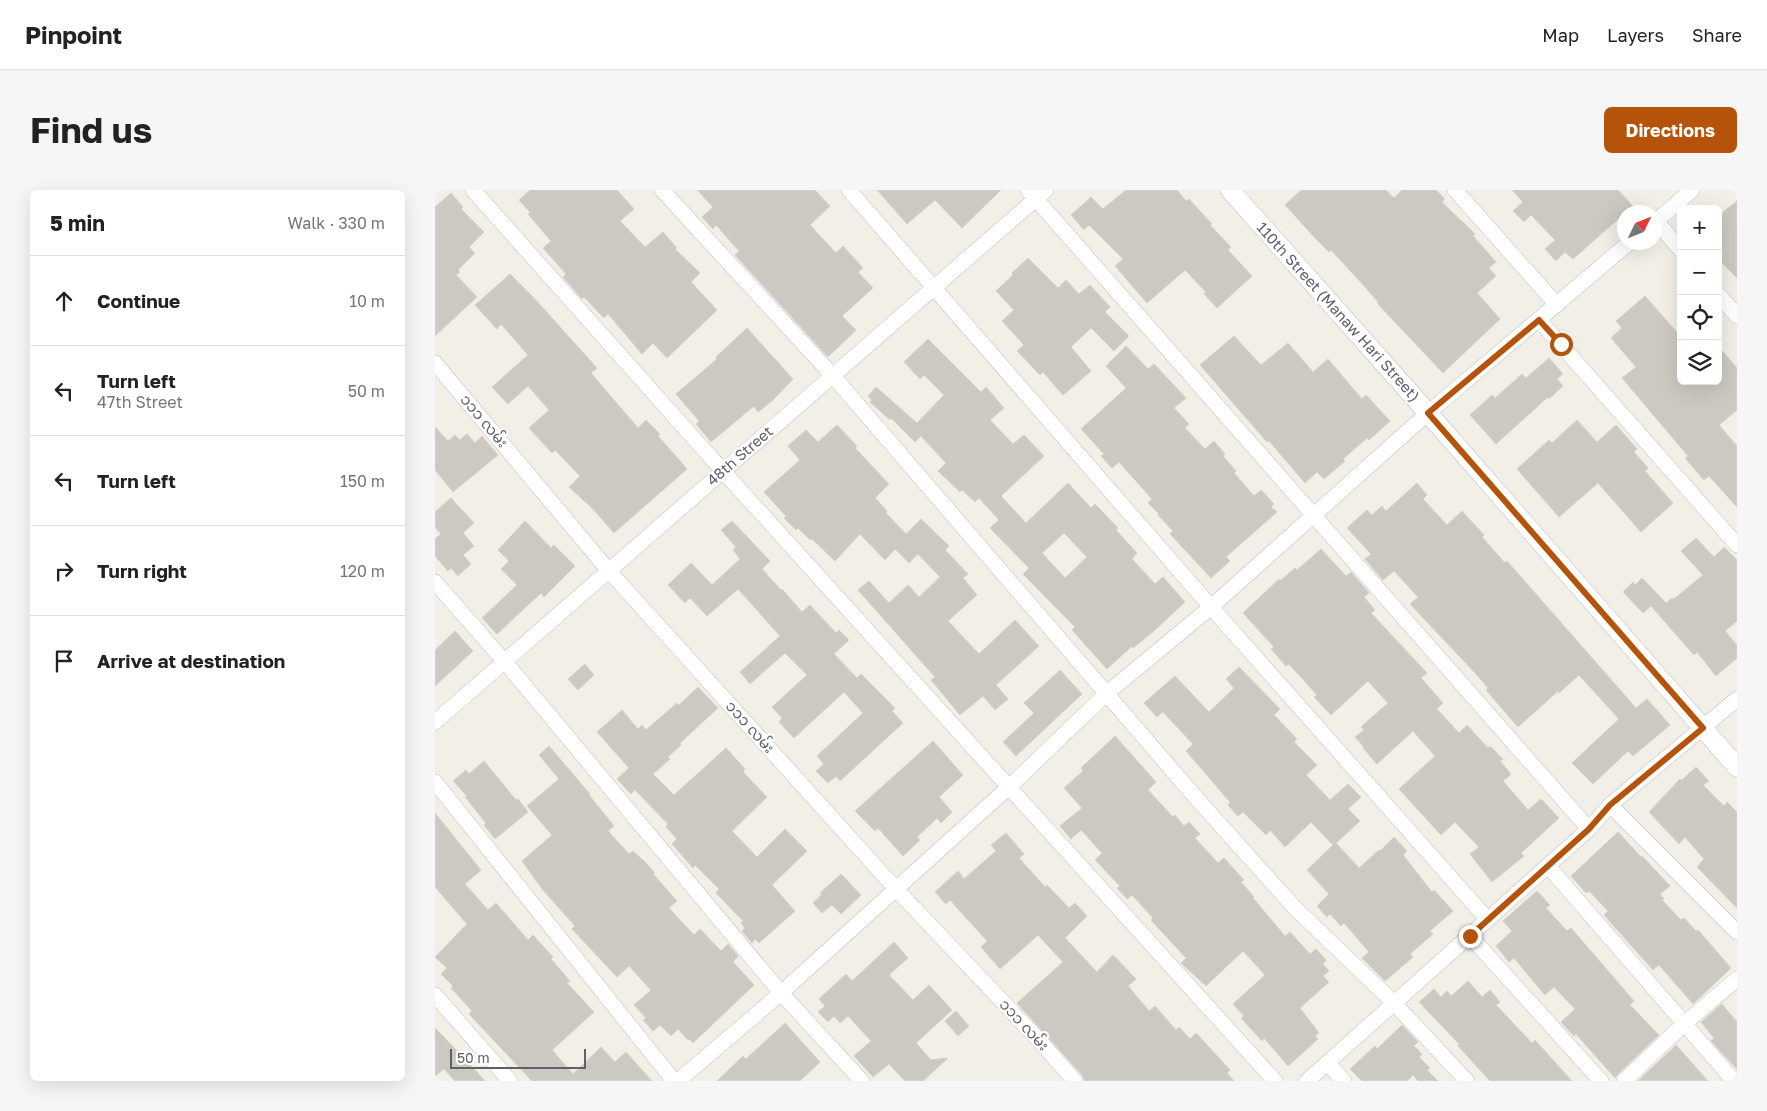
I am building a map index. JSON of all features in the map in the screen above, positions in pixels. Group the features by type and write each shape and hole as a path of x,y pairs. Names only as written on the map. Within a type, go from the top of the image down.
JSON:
{"street":[{"path":"473,190 722,470 1275,1081"},
{"path":"662,190 833,376 1106,694 1294,907 1394,1003 1467,1081"},
{"path":"849,190 1211,607 1488,920"},
{"name":"110th Street (Manaw Hari Street)","path":"1230,190 1428,413 1737,767"},
{"path":"1455,190 1557,305"},
{"path":"1662,214 1687,191"},
{"path":"1036,193 1314,516 1589,829"},
{"name":"48th Street","path":"435,722 722,470 935,287 1036,193"},
{"path":"1662,229 1677,246"},
{"path":"678,1081 781,993 1010,786 1106,694 1211,607 1428,413 1621,250"},
{"path":"1719,295 1737,316"},
{"path":"1539,320 1737,545"},
{"name":"၁၁၁ လမ်း","path":"435,363 609,571 896,889 1075,1081"},
{"path":"435,582 505,662 781,993 863,1081"},
{"path":"1307,1081 1589,829 1610,805 1737,699"},
{"path":"435,782 674,1081"},
{"path":"1610,805 1737,932"},
{"path":"1548,866 1733,1081"},
{"path":"1470,936 1601,1081"},
{"path":"1624,1081 1684,1024 1737,979"},
{"path":"435,996 510,1081"},
{"path":"1328,1064 1344,1081"}],"building":[{"path":"530,190 617,190 634,209 620,221 645,247 663,232 677,248 675,249 700,273 691,282 717,310 667,358 653,343 642,354 608,314 604,318 584,297 582,299 563,277 566,274 543,248 551,241 528,214 530,212 519,200"},
{"path":"697,190 815,190 830,206 810,225 836,253 843,246 863,268 858,272 873,288 842,316 856,330 828,357 735,255 739,251 716,225 713,229 702,217 713,207"},
{"path":"877,190 1001,190 962,228 935,200 907,224"},
{"path":"1126,190 1177,190 1186,201 1189,199 1212,224 1210,225 1231,247 1228,250 1252,276 1217,308 1204,294 1206,292 1185,270 1147,303 1115,266 1123,259 1089,225 1084,230 1071,215 1091,197 1103,209"},
{"path":"1301,190 1386,190 1394,198 1402,190 1436,190 1445,199 1442,202 1475,234 1473,236 1496,262 1489,268 1496,276 1477,293 1500,319 1443,373 1377,303 1366,288 1331,250 1329,252 1285,205"},
{"path":"1512,190 1618,190 1632,205 1617,205 1617,220 1573,259 1565,252 1556,261 1545,249 1555,240 1531,215 1524,222 1513,211 1523,202"},
{"path":"451,193 463,207 461,209 484,232 469,247 475,253 458,270 460,272 456,275 477,297 435,336 435,207"},
{"path":"1737,201 1737,278 1722,263 1722,213"},
{"path":"1028,258 1058,288 1066,280 1079,294 1090,285 1110,307 1105,312 1129,336 1114,351 1091,328 1071,347 1091,371 1063,395 1043,372 1040,375 1017,351 1024,345 1002,321 1014,310 996,291"},
{"path":"510,274 597,368 591,373 638,428 646,420 660,434 658,436 687,469 614,533 593,509 569,487 580,476 555,450 552,453 529,428 549,410 528,386 508,404 492,387 528,355 501,324 497,329 475,305"},
{"path":"1645,296 1677,332 1677,385 1722,385 1722,351 1737,368 1737,410 1719,425 1737,446 1737,507 1709,476 1704,480 1685,458 1688,456 1622,378 1636,367 1611,338 1622,328 1616,321"},
{"path":"747,328 793,379 772,401 758,412 754,406 711,442 696,424 699,421 676,394 717,359 716,357"},
{"path":"1234,336 1261,365 1288,343 1313,372 1328,359 1362,399 1366,395 1390,421 1369,440 1367,438 1343,459 1345,461 1324,479 1317,472 1305,483 1200,365"},
{"path":"928,339 981,392 986,387 1004,408 990,420 1013,444 1024,435 1044,456 1001,496 1026,523 1068,483 1091,508 1095,504 1118,528 1116,530 1137,553 1132,559 1155,584 1163,577 1185,602 1155,630 1133,648 1132,646 1107,669 1072,630 1075,627 1023,574 1029,568 990,528 999,520 979,498 975,502 962,490 960,492 938,471 946,463 921,436 915,442 891,418 890,420 870,402 872,400 868,396 876,387 917,423 944,395 924,375 920,379 904,362","holes":["1064,533 1087,557 1065,578 1042,553"]},
{"path":"1126,346 1148,369 1154,364 1186,398 1174,408 1189,424 1185,428 1205,449 1214,441 1225,454 1223,456 1236,471 1234,473 1254,496 1261,490 1274,504 1271,507 1277,512 1226,557 1230,561 1211,578 1170,534 1173,531 1148,503 1152,499 1119,462 1112,468 1101,456 1104,454 1081,429 1126,388 1106,366"},
{"path":"1549,358 1563,374 1557,379 1563,386 1549,399 1548,397 1496,444 1470,415 1492,395 1495,398 1522,374 1526,378"},
{"path":"1577,420 1597,442 1616,425 1637,449 1634,452 1648,468 1645,471 1673,503 1641,532 1598,483 1559,517 1517,469 1549,440 1552,443"},
{"path":"837,425 857,446 855,448 889,484 875,498 887,511 886,513 906,534 921,519 949,546 945,550 968,574 963,578 977,595 948,621 979,654 1015,620 1039,646 996,685 1008,699 995,710 983,696 960,715 931,680 935,677 858,590 869,581 889,603 908,585 919,597 940,577 918,554 909,563 895,549 885,560 860,534 835,561 812,539 810,540 798,528 796,530 764,492 800,460 788,446 806,430 818,442"},
{"path":"435,427 448,441 455,435 460,440 467,434 475,443 482,436 498,455 453,492 435,470"},
{"path":"1417,483 1427,495 1423,499 1447,525 1462,511 1484,535 1482,537 1505,563 1507,561 1636,708 1647,699 1670,725 1633,756 1628,751 1593,784 1572,763 1619,719 1579,675 1518,727 1486,690 1488,688 1477,675 1410,604 1418,597 1394,571 1383,580 1365,559 1371,554 1347,528 1367,510 1372,515 1382,506 1386,511"},
{"path":"451,498 474,523 463,533 474,546 463,555 471,564 458,576 451,568 448,571 435,556 435,539 441,534 435,527 435,512"},
{"path":"525,521 551,548 554,545 575,566 544,597 541,593 497,634 482,618 517,585 501,569 509,561 498,550"},
{"path":"732,521 770,561 762,569 802,612 810,605 836,633 839,630 849,640 834,654 857,678 861,674 895,708 892,711 903,723 840,781 836,776 828,783 816,771 824,764 817,756 863,713 844,692 794,738 779,722 782,718 772,707 807,675 785,653 750,684 740,672 780,636 738,589 707,616 690,598 685,603 668,585 691,563 712,585 740,559 733,550 736,547 721,530"},
{"path":"1696,538 1714,557 1724,547 1737,560 1737,621 1725,631 1737,645 1737,658 1716,676 1697,652 1694,655 1651,606 1643,613 1623,592 1633,582 1635,585 1642,578 1666,603 1672,598 1674,599 1703,575 1681,551"},
{"path":"1321,549 1346,576 1351,572 1369,593 1364,597 1375,610 1371,613 1427,673 1421,678 1443,703 1437,709 1459,733 1467,725 1488,748 1490,746 1503,759 1500,761 1511,774 1503,781 1528,810 1541,799 1559,818 1521,853 1524,856 1492,882 1470,854 1479,847 1455,822 1441,835 1399,789 1435,756 1413,731 1377,764 1355,737 1364,730 1361,727 1388,703 1368,681 1331,715 1314,697 1317,695 1289,664 1286,666 1271,649 1274,647 1243,613 1279,579 1280,581 1295,568 1297,570"},
{"path":"455,631 473,651 435,686 435,650"},
{"path":"585,664 594,675 578,690 568,679"},
{"path":"1239,667 1280,709 1274,715 1297,739 1294,742 1317,765 1306,775 1330,800 1348,784 1361,797 1348,809 1360,821 1336,843 1359,868 1394,837 1407,851 1403,855 1432,892 1434,890 1453,911 1430,931 1433,934 1410,954 1413,957 1385,981 1362,958 1369,952 1344,923 1341,926 1330,914 1327,917 1317,906 1329,894 1307,870 1333,845 1311,822 1285,847 1270,830 1266,835 1243,812 1238,816 1228,805 1230,802 1186,751 1193,744 1163,712 1157,717 1144,703 1175,676 1209,712 1234,688 1226,679"},
{"path":"1060,670 1082,694 1016,756 1003,742 1034,713 1024,703"},
{"path":"698,687 718,708 680,743 681,745 668,757 670,759 653,774 674,795 726,748 745,769 743,772 767,797 732,831 757,857 785,829 807,851 772,885 795,911 759,943 755,939 752,943 742,931 745,928 741,923 743,921 716,893 719,889 695,865 693,868 672,844 677,839 666,827 668,824 635,790 631,794 617,779 629,768 597,732 622,710 638,729 642,725 646,730 677,703 679,705"},
{"path":"1115,736 1156,782 1148,790 1184,826 1189,822 1200,834 1195,838 1218,863 1224,858 1244,880 1241,882 1285,936 1290,932 1310,954 1316,949 1326,960 1323,964 1329,971 1323,976 1329,982 1300,1008 1319,1033 1315,1036 1318,1039 1288,1066 1264,1038 1262,1041 1241,1018 1244,1016 1233,1004 1265,975 1243,951 1206,986 1181,963 1186,958 1151,920 1153,918 1132,895 1127,899 1117,888 1120,886 1095,860 1102,853 1081,830 1071,839 1060,826 1082,808 1064,788 1083,771 1081,768"},
{"path":"933,741 963,775 939,797 952,812 941,823 937,818 917,837 920,840 903,856 878,828 875,831 855,811"},
{"path":"549,746 590,794 614,826 608,831 629,854 633,851 645,862 677,901 669,908 694,935 700,929 721,951 728,944 738,956 733,962 754,985 693,1043 678,1029 671,1036 660,1025 653,1031 643,1020 646,1018 634,1005 651,990 629,966 617,977 572,929 575,926 542,889 522,861 552,835 527,806 559,779 539,755"},
{"path":"484,761 528,812 495,839 484,825 486,823 465,797 467,796 453,781 466,770 469,774"},
{"path":"1696,767 1709,781 1703,785 1724,806 1727,802 1737,812 1737,908 1697,867 1704,859 1685,837 1679,844 1649,812 1680,779 1682,780"},
{"path":"435,813 481,870 465,884 488,910 496,903 528,940 533,935 553,957 551,959 570,981 567,983 594,1012 552,1050 573,1074 601,1047 615,1062 626,1052 652,1081 532,1081 469,1014 472,1011 441,974 447,968 435,957 467,924 435,887"},
{"path":"1618,832 1670,886 1660,894 1664,899 1662,900 1681,920 1684,918 1696,931 1698,930 1731,968 1693,1004 1659,965 1653,970 1604,915 1608,911 1589,891 1586,893 1571,876"},
{"path":"1006,833 1024,854 1019,858 1045,887 1047,885 1069,908 1075,903 1087,916 1065,938 1097,972 1113,955 1136,979 1128,986 1149,1011 1155,1006 1176,1030 1179,1027 1190,1039 1196,1033 1230,1070 1227,1073 1234,1081 1085,1081 1082,1075 1017,1003 1063,962 1038,935 1000,969 981,947 987,941 950,900 946,904 935,892 958,871 964,879 996,851 991,845"},
{"path":"841,874 861,895 841,914 832,905 822,913 813,903 822,894 820,893"},
{"path":"1537,891 1550,905 1546,908 1567,931 1571,928 1634,1001 1630,1005 1659,1035 1615,1078 1576,1034 1574,1036 1561,1022 1575,1009 1554,987 1545,995 1514,958 1509,962 1496,946 1512,931 1503,921"},
{"path":"894,942 908,958 890,976 913,1000 929,985 952,1010 916,1043 931,1060 948,1058 923,1081 905,1081 889,1064 873,1077 854,1056 871,1041 848,1016 840,1023 834,1016 828,1022 818,1012 825,1006 819,999 846,974 852,981"},
{"path":"1468,981 1482,997 1490,990 1500,1002 1496,1005 1532,1043 1535,1040 1572,1081 1490,1081 1458,1046 1459,1044 1419,1002 1434,989 1441,997 1447,991 1451,996"},
{"path":"1722,1004 1737,1022 1737,1069 1711,1041 1714,1038 1701,1022"},
{"path":"956,1011 969,1026 958,1036 945,1021"},
{"path":"785,1023 820,1062 800,1081 717,1081 743,1056 746,1059"},
{"path":"1402,1025 1418,1042 1414,1046 1422,1054 1419,1057 1430,1068 1427,1070 1438,1081 1418,1081 1413,1075 1407,1081 1362,1081 1350,1069 1375,1046 1377,1049"},
{"path":"435,1028 485,1081 455,1081 444,1069 435,1076"},
{"path":"1676,1045 1708,1081 1638,1081"}],"route":[{"path":"1470,936 1589,829 1610,805 1703,728 1428,413 1539,320 1561,344"}]}
